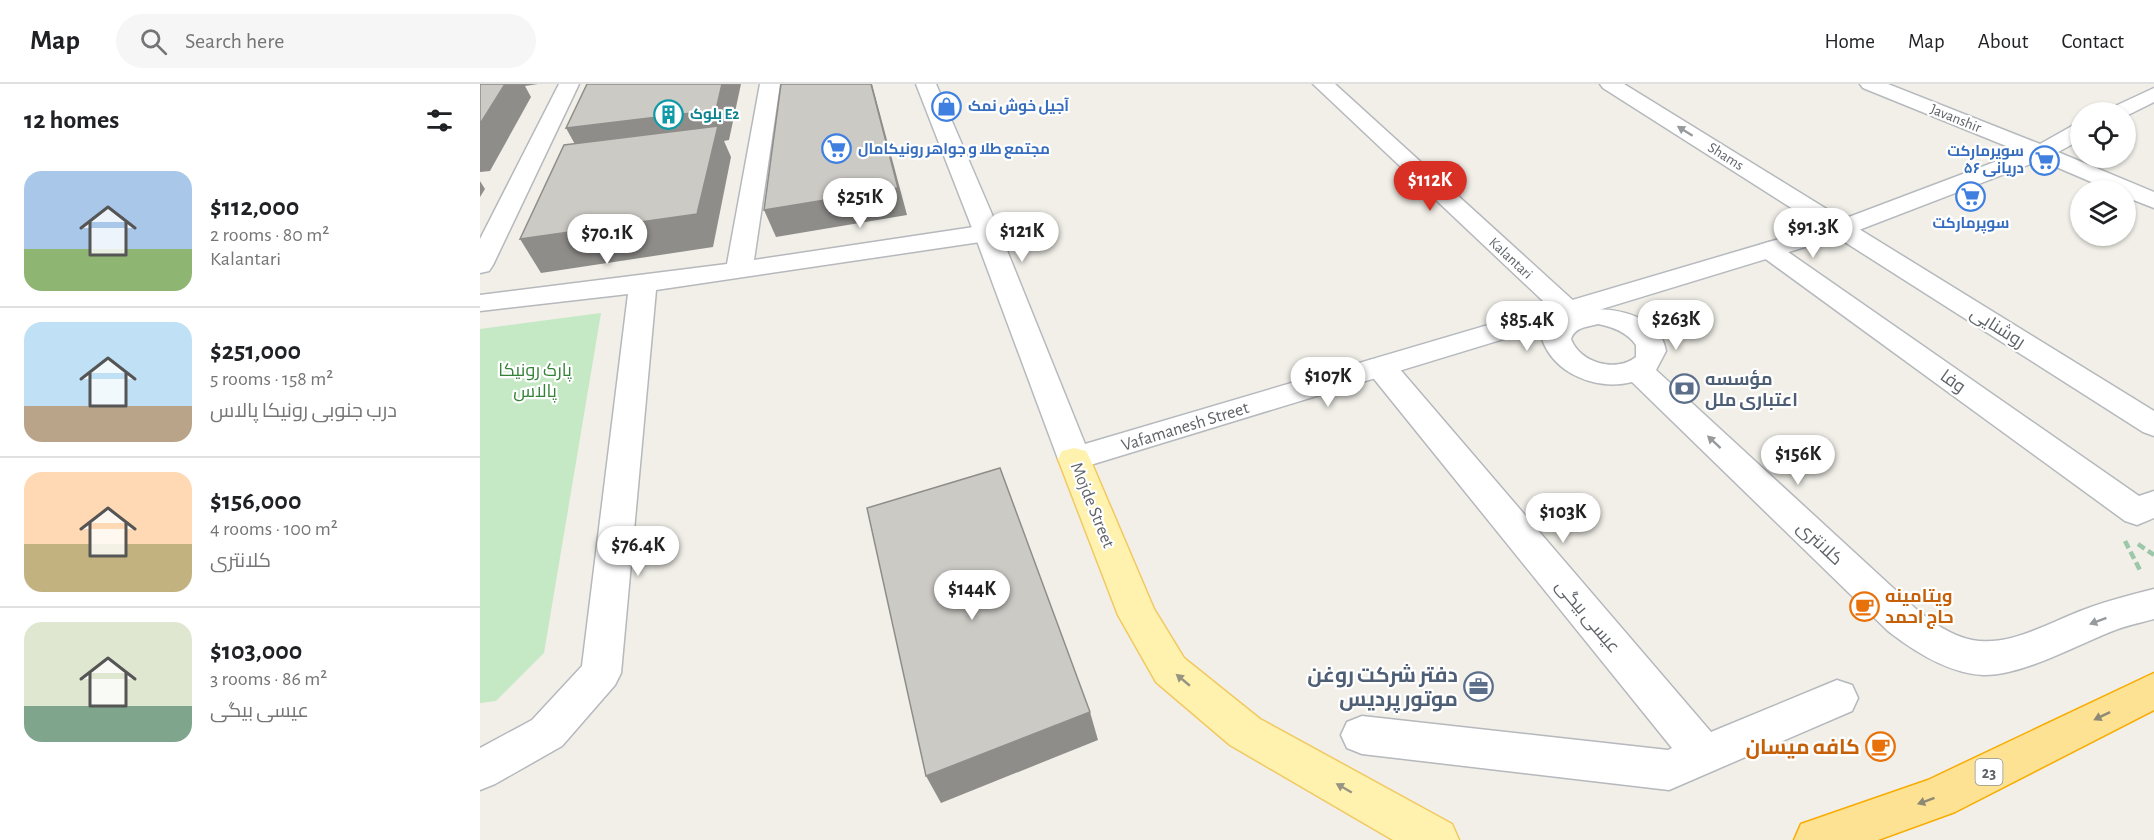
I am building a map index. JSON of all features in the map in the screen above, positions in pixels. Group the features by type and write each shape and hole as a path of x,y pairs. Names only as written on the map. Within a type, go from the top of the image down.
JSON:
{"highway":[{"name":"23","path":"1817,840 1939,797 2154,690"}],"main road":[{"name":"Mojde Street","path":"1074,459 1137,615 1170,670 1245,732 1436,840"}],"street":[{"path":"480,265 569,84"},
{"path":"739,269 770,84"},
{"name":"Mojde Street","path":"926,84 987,233 1074,459"},
{"name":"Kalantari","path":"1323,84 1567,310"},
{"name":"Shams","path":"1610,84 1842,228"},
{"name":"Javanshir","path":"1870,84 2041,152 2154,201"},
{"path":"2136,103 2154,94"},
{"name":"Vafamanesh Street","path":"1074,459 1842,228 2041,152 2070,136"},
{"name":"روشنایی","path":"1842,228 2154,425"},
{"path":"480,303 643,284 987,233"},
{"name":"وفا","path":"1769,250 2138,518"},
{"path":"480,770 548,733 601,674 643,284"},
{"path":"1528,321 1566,359 1593,372 1624,374 1638,370 1653,356 1648,338 1627,323 1603,300"},
{"path":"1558,349 1556,340 1558,331 1573,320 1598,316 1627,323"},
{"name":"عیسی بیگی","path":"1381,367 1704,755"},
{"name":"کلانتری","path":"1638,370 1902,620 1925,639 1955,653 1985,658 2010,654 2110,616 2149,590"},
{"path":"1362,735 1669,770 1837,698"}],"path":[{"path":"2138,518 2149,590"}],"green space":[{"name":"پارک رونیکا پالاس","path":"601,313 544,653 496,701 480,703 480,329"}],"building":[{"path":"480,84 505,84 480,124"},
{"path":"587,84 722,84 716,110 566,128"},
{"name":"مجتمع طلا و جواهر رونیکامال","path":"781,84 871,84 898,188 764,210"},
{"path":"718,126 697,214 520,239 564,145"},
{"path":"1000,468 1090,712 926,776 867,508"}],"place":[{"name":"آجیل خوش نمک","path":"947,106"},
{"name":"بلوک E2","path":"669,114"},
{"name":"مجتمع طلا و جواهر رونیکامال","path":"837,149"},
{"name":"سوپرمارکت ۵۶ دریانی","path":"2045,160"},
{"name":"سوپرمارکت","path":"1971,196"},
{"name":"مؤسسه اعتباری ملل","path":"1684,389"},
{"name":"ویتامینه حاج احمد","path":"1864,606"},
{"name":"دفتر شرکت روغن موتور پردیس","path":"1479,687"},
{"name":"کافه میسان","path":"1881,747"}]}
